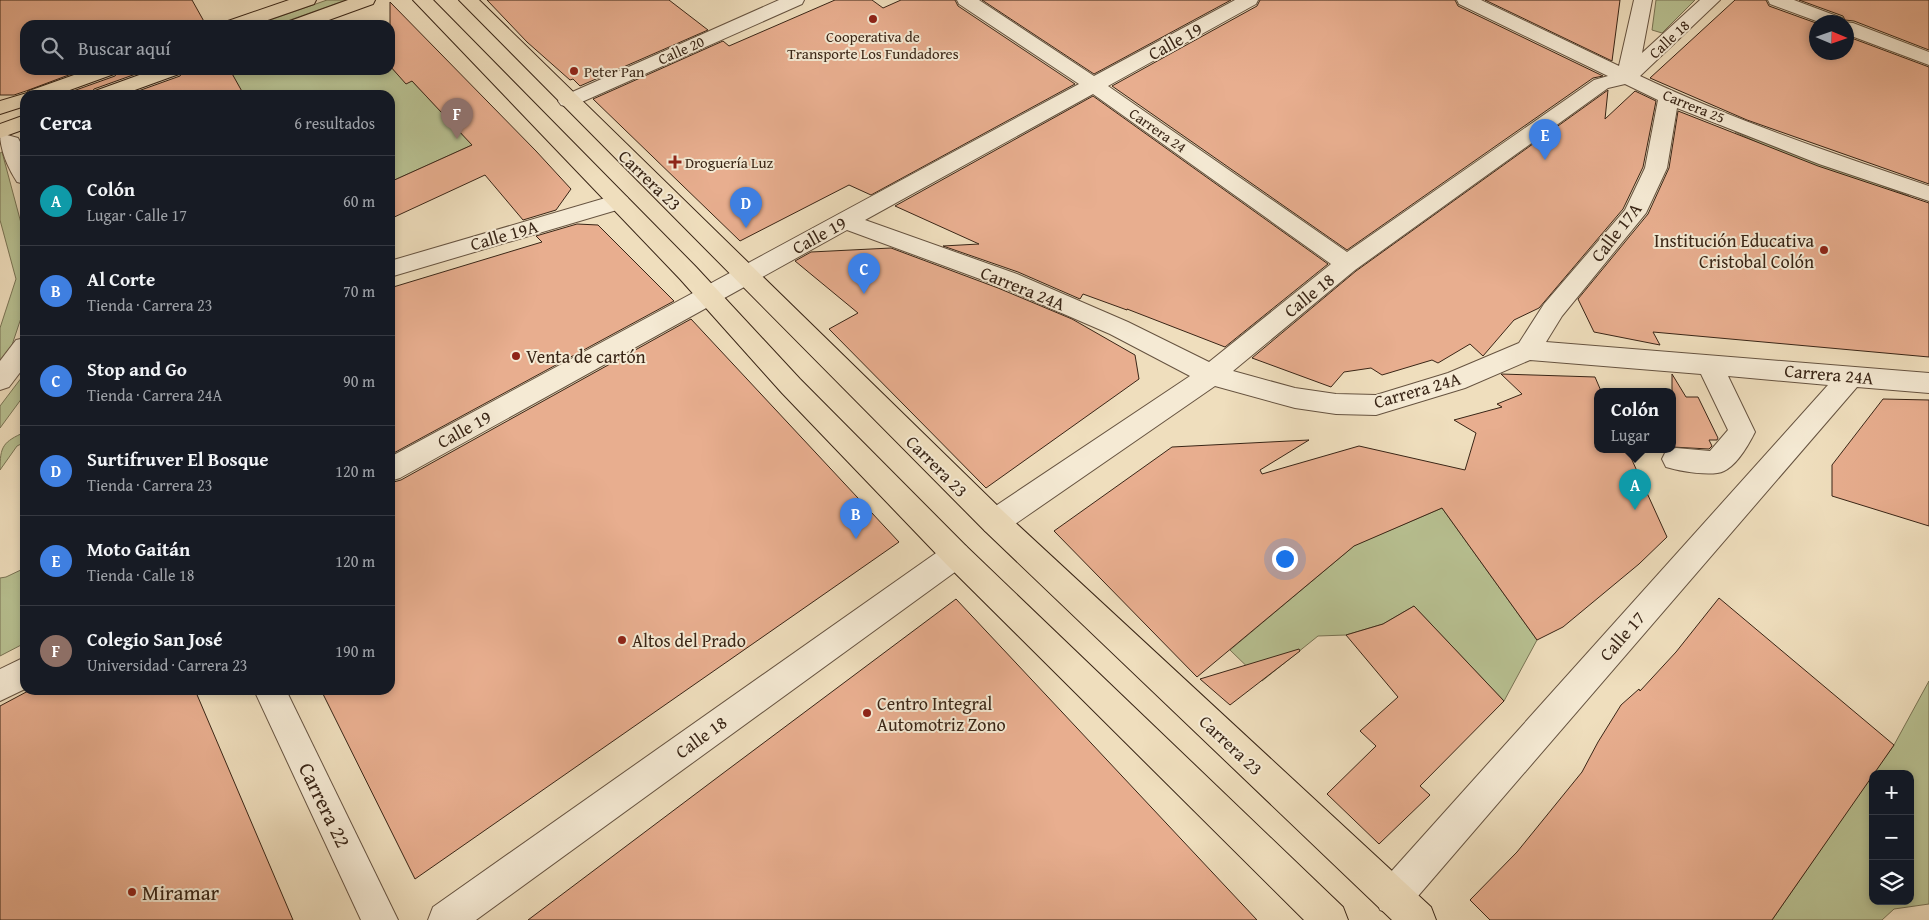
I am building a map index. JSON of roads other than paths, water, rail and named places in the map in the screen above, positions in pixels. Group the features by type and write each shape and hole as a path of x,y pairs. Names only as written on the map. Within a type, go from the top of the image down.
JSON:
{"main road":[{"path":"249,20 307,0"},
{"path":"311,20 366,0"},
{"name":"Carrera 23","path":"422,0 709,295 791,386 956,555 1330,920"},
{"name":"Carrera 23","path":"468,0 995,522 1418,920"},
{"path":"50,90 93,75"},
{"path":"116,90 158,75"},
{"path":"0,108 20,101"},
{"path":"0,131 20,124"}],"street":[{"name":"Calle 20","path":"568,101 795,0"},
{"name":"Carrera 24","path":"966,0 1094,85 1347,264"},
{"name":"Calle 19","path":"395,467 1249,0"},
{"name":"Carrera 25","path":"1466,0 1669,97 1827,159 1929,194"},
{"name":"Calle 18","path":"1627,77 1643,0"},
{"name":"Calle 18","path":"995,522 1211,375 1347,264 1601,84 1627,77 1711,0"},
{"path":"1777,0 1817,15"},
{"path":"1854,30 1929,59"},
{"name":"Calle 17A","path":"1528,350 1553,310 1635,213 1656,168 1669,97"},
{"path":"0,140 10,143 20,166"},
{"name":"Calle 19A","path":"395,268 619,202"},
{"name":"Carrera 24A","path":"844,221 1008,280 1119,328 1211,375 1295,398 1336,404 1376,405 1456,381 1528,350 1929,384"},
{"path":"0,380 20,354"},
{"path":"1676,459 1716,463 1742,432 1709,364"},
{"name":"Calle 17","path":"1393,897 1852,376"},
{"name":"Calle 18","path":"446,920 956,555"},
{"path":"0,686 20,675"},
{"name":"Carrera 22","path":"272,695 380,920"}],"place":[{"name":"Cooperativa de Transporte Los Fundadores","path":"873,19"},
{"name":"Peter Pan","path":"574,71"},
{"name":"Colegio San José","path":"457,139"},
{"name":"Moto Gaitán","path":"1545,160"},
{"name":"Droguería Luz","path":"675,162"},
{"name":"Surtifruver El Bosque","path":"746,228"},
{"name":"Institución Educativa Cristobal Colón","path":"1824,250"},
{"name":"Stop and Go","path":"864,294"},
{"name":"Venta de cartón","path":"516,356"},
{"name":"Colón","path":"1635,510"},
{"name":"Al Corte","path":"856,539"},
{"name":"Altos del Prado","path":"622,640"},
{"name":"Centro Integral Automotriz Zono","path":"867,713"},
{"name":"Miramar","path":"132,892"}]}
